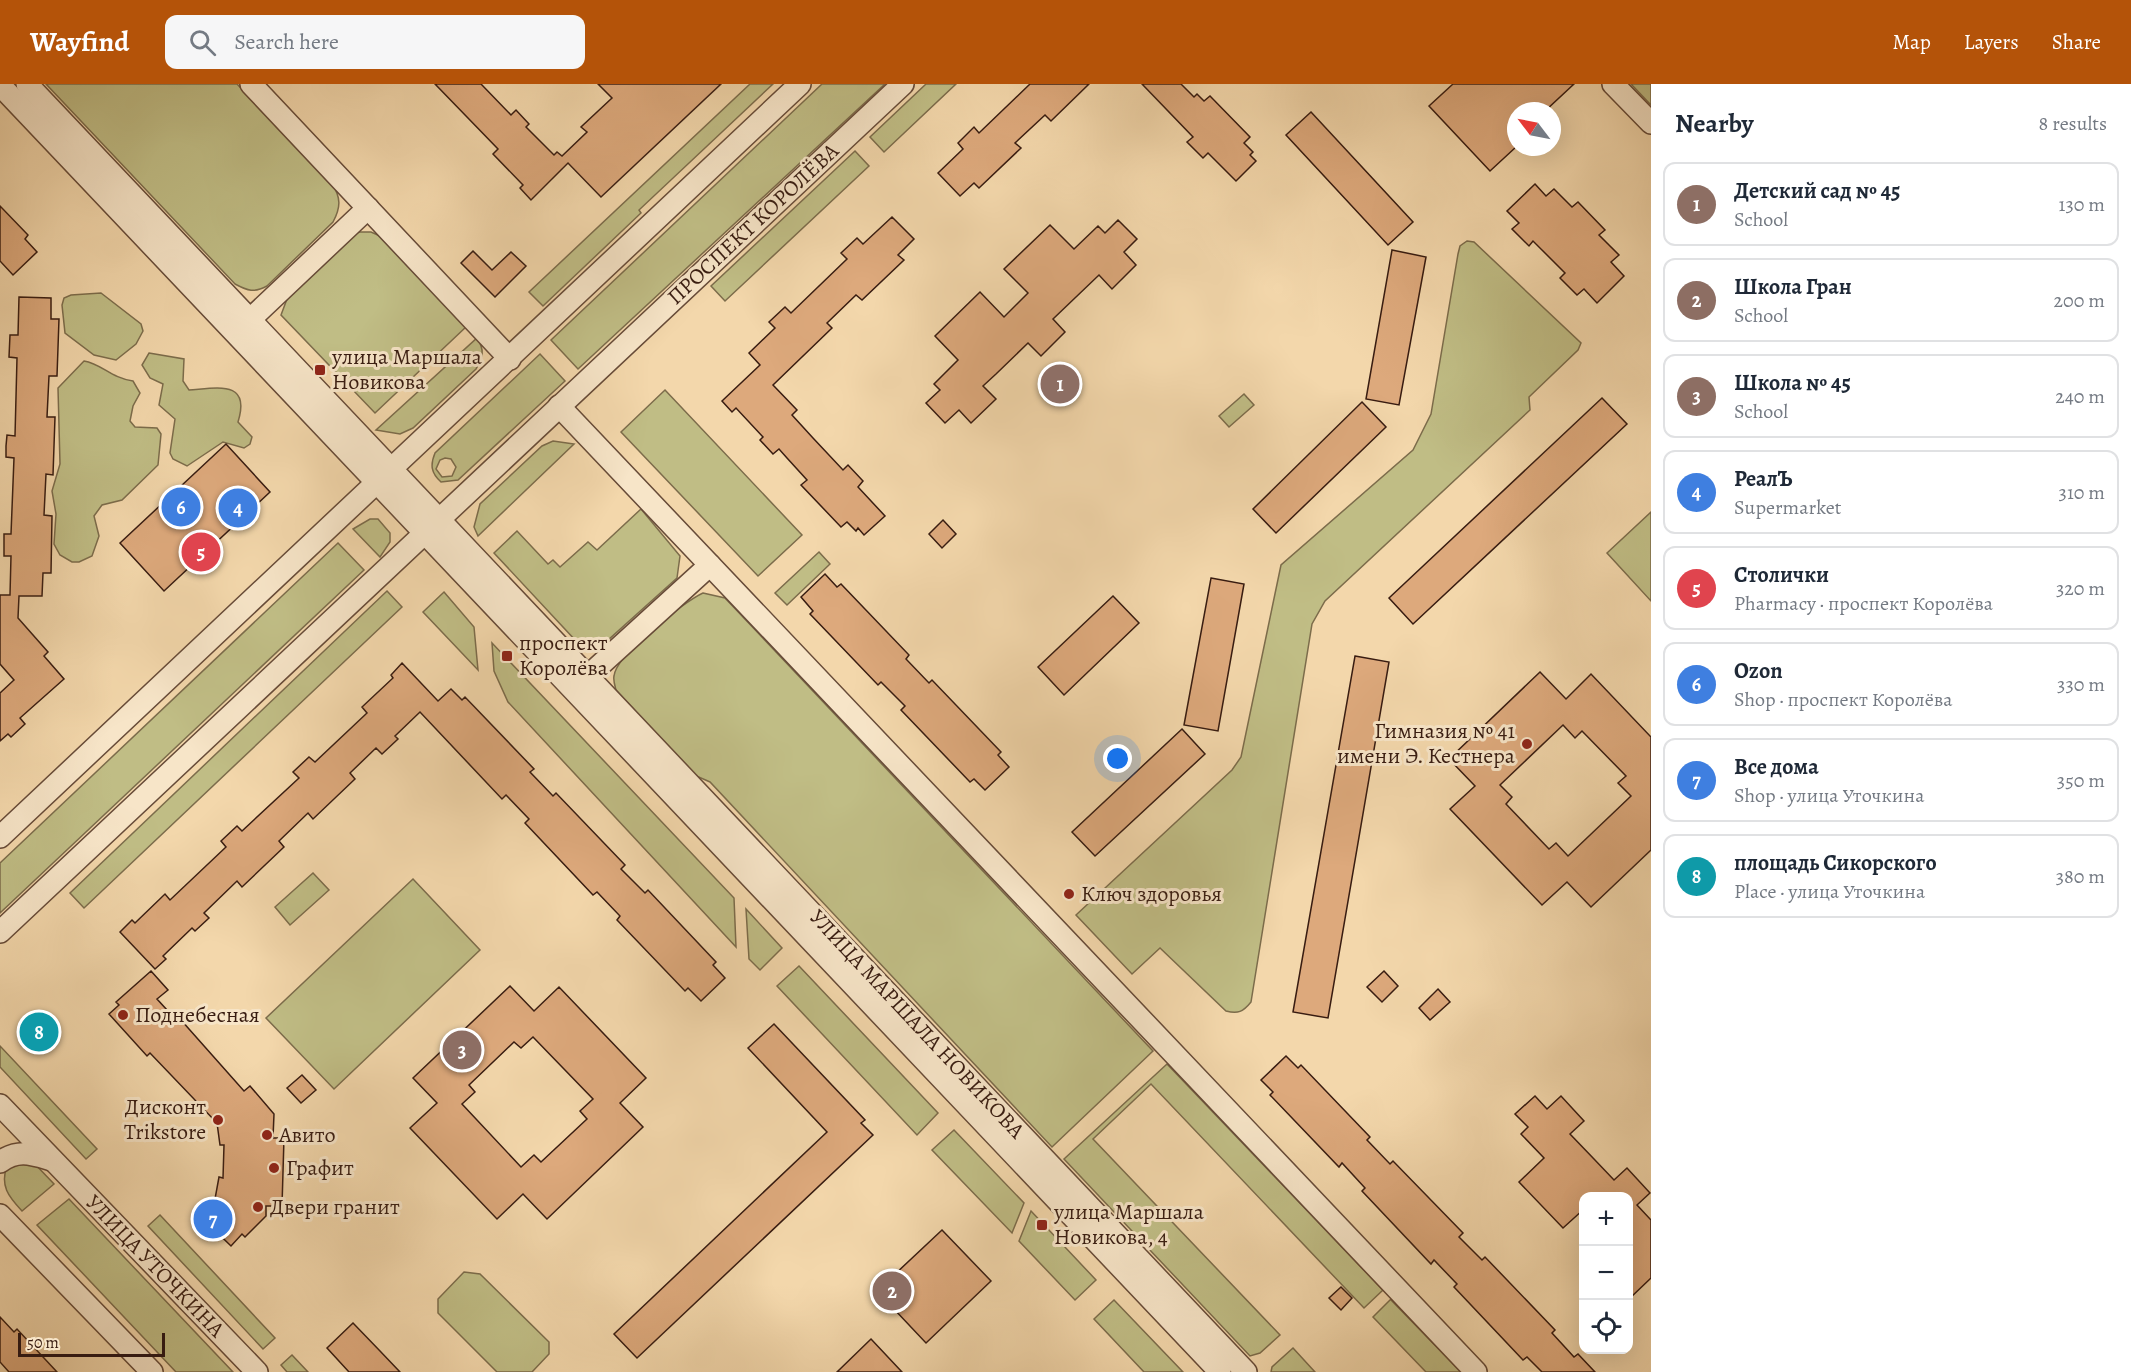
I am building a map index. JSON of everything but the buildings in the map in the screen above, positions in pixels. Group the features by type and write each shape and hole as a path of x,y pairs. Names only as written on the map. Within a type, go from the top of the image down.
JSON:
{"street":[{"name":"УЛИЦА МАРШАЛА НОВИКОВА","path":"27,84 243,326 580,683 1220,1372"},
{"path":"251,84 510,358"},
{"path":"0,837 800,84"},
{"name":"ПРОСПЕКТ КОРОЛЁВА","path":"0,932 903,84"},
{"path":"1613,84 1651,123"},
{"name":"УЛИЦА МАРШАЛА НОВИКОВА","path":"0,85 243,326"},
{"path":"243,326 368,208"},
{"path":"559,406 1476,1372"},
{"path":"580,683 710,565"},
{"name":"УЛИЦА МАРШАЛА НОВИКОВА","path":"580,683 1246,1372"},
{"name":"УЛИЦА УТОЧКИНА","path":"0,1106 257,1372"},
{"path":"0,1162 12,1154 25,1152 52,1160"},
{"path":"0,1215 152,1372"}],"shaded area":[{"path":"46,84 237,84 332,183 339,202 336,217 267,286 258,290 247,290 235,284"},
{"path":"750,84 773,84 639,210 641,213 543,306 529,292"},
{"path":"822,84 885,84 578,369 551,340"},
{"path":"926,84 956,84 884,152 870,137"},
{"path":"1631,84 1651,84 1651,105"},
{"path":"855,151 869,166 725,301 711,286"},
{"path":"359,232 371,232 380,236 467,326 375,413 281,315 287,299 349,237"},
{"path":"1467,241 1474,242 1581,343 1578,350 1529,397 1530,410 1325,601 1312,624 1251,1002 1240,1011 1226,1011 1160,948 1132,974 1076,915 1232,770 1241,757 1281,565 1413,450 1431,414 1458,254 1460,246"},
{"path":"101,293 141,324 143,331 136,344 116,360 94,355 65,333 62,305 64,298 71,295"},
{"path":"477,338 482,354 476,369 413,428 400,434 376,430"},
{"path":"149,353 184,359 183,381 189,390 221,388 236,393 240,399 241,408 238,422 252,437 250,444 244,448 223,442 187,466 173,459 170,453 175,419 159,405 163,384 150,378 142,365"},
{"path":"540,354 565,381 458,480 441,482 438,479 432,469 435,453","holes":["451,459 456,467 452,476 442,477 436,469 440,460"]},
{"path":"84,361 133,381 140,393 133,406 130,421 135,427 157,428 161,434 158,465 122,500 102,505 94,516 99,536 92,556 79,562 72,562 60,555 54,544 56,514 52,491 60,464 58,388"},
{"path":"665,390 802,535 758,576 621,432"},
{"path":"1244,394 1254,405 1229,427 1219,416"},
{"path":"553,441 574,444 478,536 474,527 480,504 542,446"},
{"path":"641,509 680,556 677,578 608,640 600,643 589,645 577,642 494,553 517,531 548,564 553,560 560,567 588,542 597,550"},
{"path":"1651,512 1651,601 1607,553"},
{"path":"370,519 378,519 390,533 390,542 380,557 353,529"},
{"path":"338,543 364,570 0,913 0,863"},
{"path":"819,552 830,564 787,605 775,593"},
{"path":"387,591 402,607 84,908 70,893"},
{"path":"444,592 474,627 478,670 423,612"},
{"path":"703,593 725,598 1153,1051 1052,1147 710,782 694,775 616,690 614,676 626,655 652,630"},
{"path":"492,643 734,898 736,947 508,702 494,671"},
{"path":"313,873 329,890 290,925 275,907"},
{"path":"413,879 480,950 334,1089 266,1018"},
{"path":"746,909 782,948 760,970 749,959"},
{"path":"799,966 938,1113 917,1135 777,986"},
{"path":"0,1046 97,1149 86,1159 0,1067"},
{"path":"1167,1064 1383,1290 1364,1308 1151,1084 1093,1139 1280,1335 1260,1353 1250,1356 1064,1159"},
{"path":"954,1130 1024,1203 1012,1233 932,1150"},
{"path":"33,1162 54,1184 22,1211 7,1190 5,1172 7,1165"},
{"path":"69,1199 233,1372 176,1372 37,1225"},
{"path":"1031,1211 1096,1280 1075,1300 1019,1241"},
{"path":"160,1215 275,1338 263,1349 148,1226"},
{"path":"464,1272 480,1274 549,1342 549,1354 532,1372 497,1372 438,1313 438,1299"},
{"path":"1391,1299 1461,1372 1426,1372 1373,1317"},
{"path":"1114,1300 1183,1372 1144,1372 1094,1319"},
{"path":"1293,1348 1315,1372 1271,1372 1272,1367"},
{"path":"292,1355 308,1372 287,1372 281,1365"}],"place":[{"name":"улица Маршала Новикова","path":"320,370"},
{"name":"Детский сад № 45","path":"1060,384"},
{"name":"Ozon","path":"181,507"},
{"name":"РеалЪ","path":"238,508"},
{"name":"Столички","path":"201,552"},
{"name":"проспект Королёва","path":"507,656"},
{"name":"Гимназия № 41 имени Э. Кестнера","path":"1527,744"},
{"name":"Ключ здоровья","path":"1069,894"},
{"name":"Поднебесная","path":"123,1015"},
{"name":"площадь Сикорского","path":"39,1032"},
{"name":"Школа № 45","path":"462,1050"},
{"name":"Дисконт Trikstore","path":"218,1120"},
{"name":"Авито","path":"267,1135"},
{"name":"Графит","path":"274,1168"},
{"name":"Двери гранит","path":"258,1207"},
{"name":"Все дома","path":"213,1219"},
{"name":"улица Маршала Новикова, 4","path":"1042,1225"},
{"name":"Школа Гран","path":"892,1291"}]}
